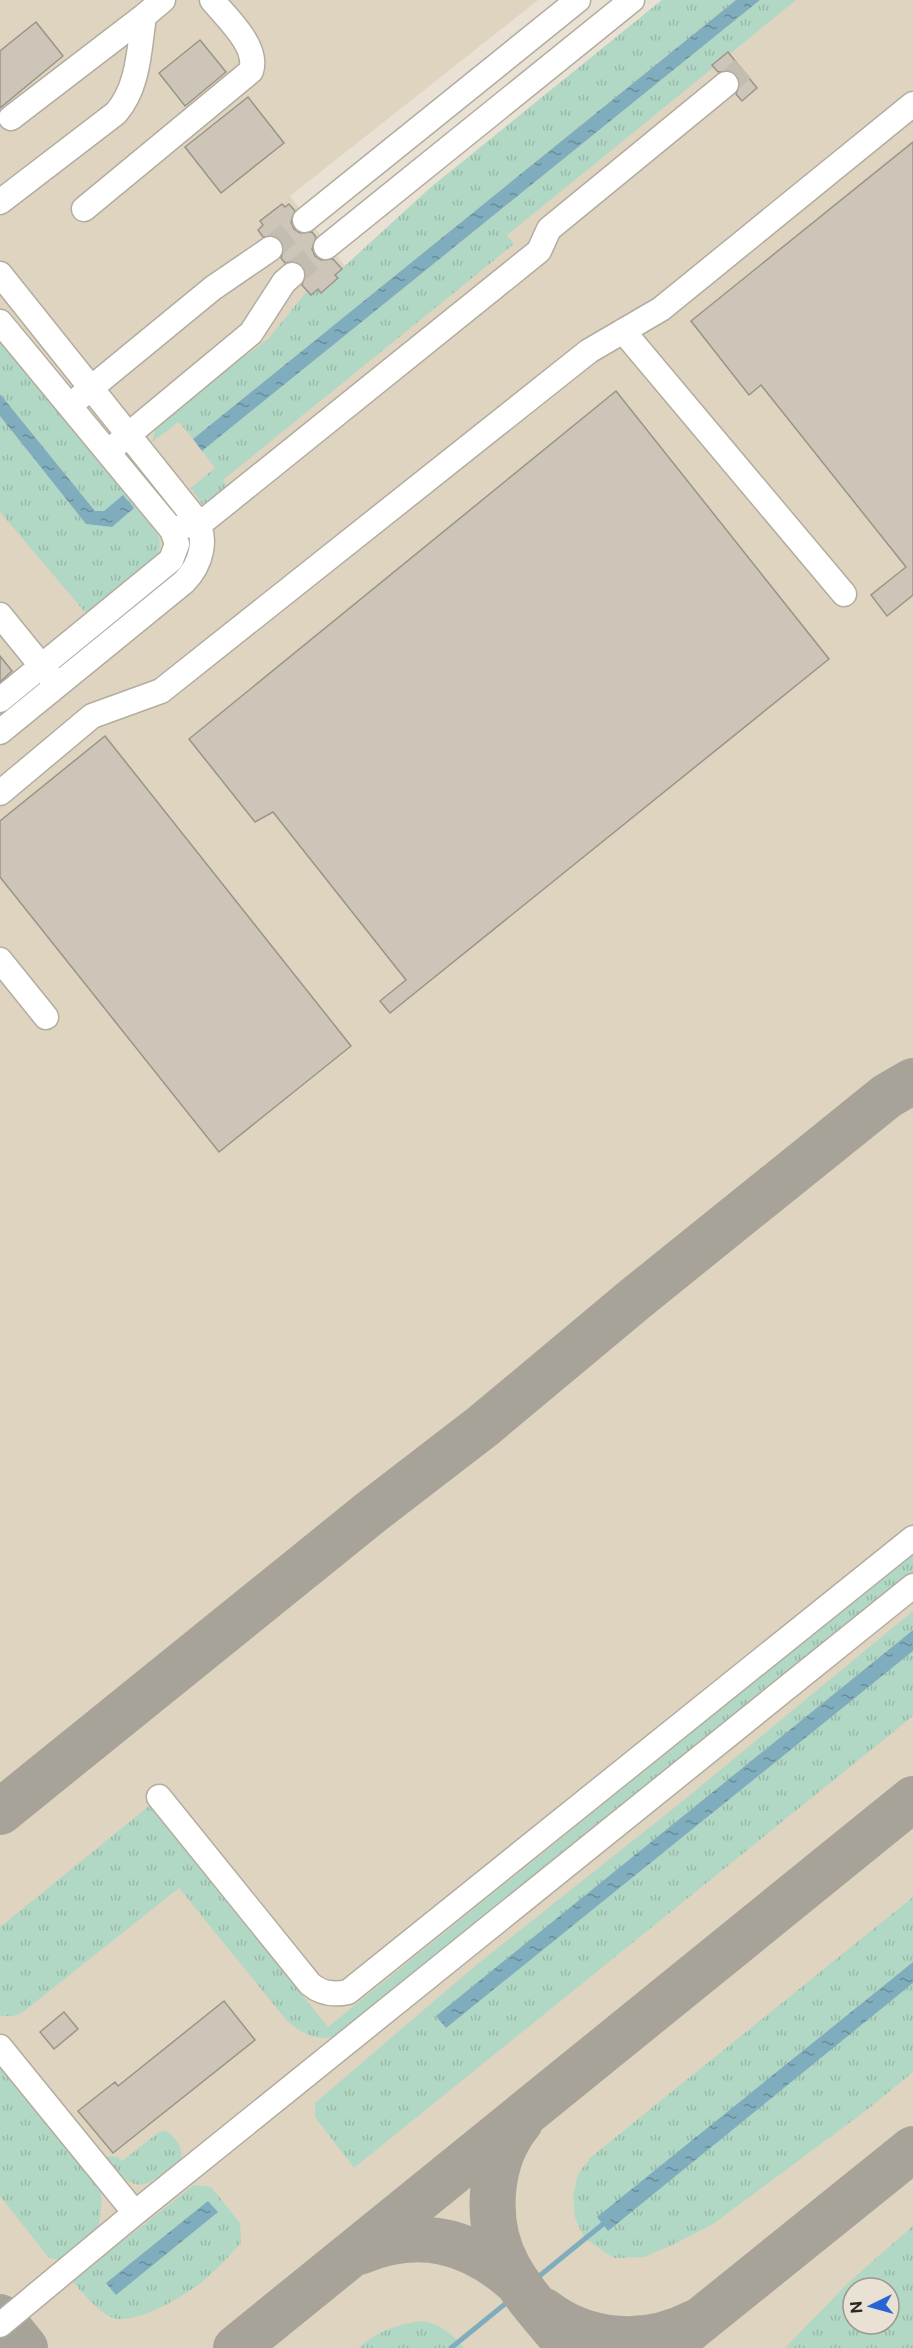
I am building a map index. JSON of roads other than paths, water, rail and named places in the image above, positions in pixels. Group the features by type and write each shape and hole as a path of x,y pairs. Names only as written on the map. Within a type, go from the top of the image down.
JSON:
{"lane":[{"path":"11,118 163,0"},
{"path":"84,209 251,70 253,63 250,48 212,0"},
{"path":"305,220 578,0"},
{"path":"326,247 632,0"},
{"path":"0,202 116,113 124,104 135,76 144,16"},
{"path":"166,523 205,520 264,474 538,251 549,229 726,84"},
{"path":"0,793 92,716 161,691 590,351 661,309 913,104"},
{"path":"70,406 213,288 270,249"},
{"path":"0,274 179,497 198,522 202,533 200,557 191,575 0,732"},
{"path":"108,451 135,443 251,333 284,282 292,275"},
{"path":"0,322 126,472 166,523 177,544 171,560 0,700"},
{"path":"623,332 844,594"},
{"path":"0,615 58,685"},
{"path":"0,960 46,1017"},
{"path":"159,1797 310,1984 317,1990 327,1993 348,1992 913,1538"},
{"path":"0,2325 135,2213 913,1586"},
{"path":"0,2048 135,2213"}],"water":[{"path":"736,0 760,0 202,451 193,439"},
{"path":"0,394 95,511 104,511 123,495 134,508 112,527 86,524 0,416"},
{"path":"913,1630 913,1651 446,2028 436,2016"},
{"path":"913,1962 913,1983 608,2231 597,2217"},
{"path":"208,2201 218,2212 116,2295 106,2283"}],"waterway":[{"path":"451,2348 608,2220"}],"tunnel":[{"path":"726,84 743,69"},
{"path":"270,249 305,220"},
{"path":"292,275 326,247"}]}
